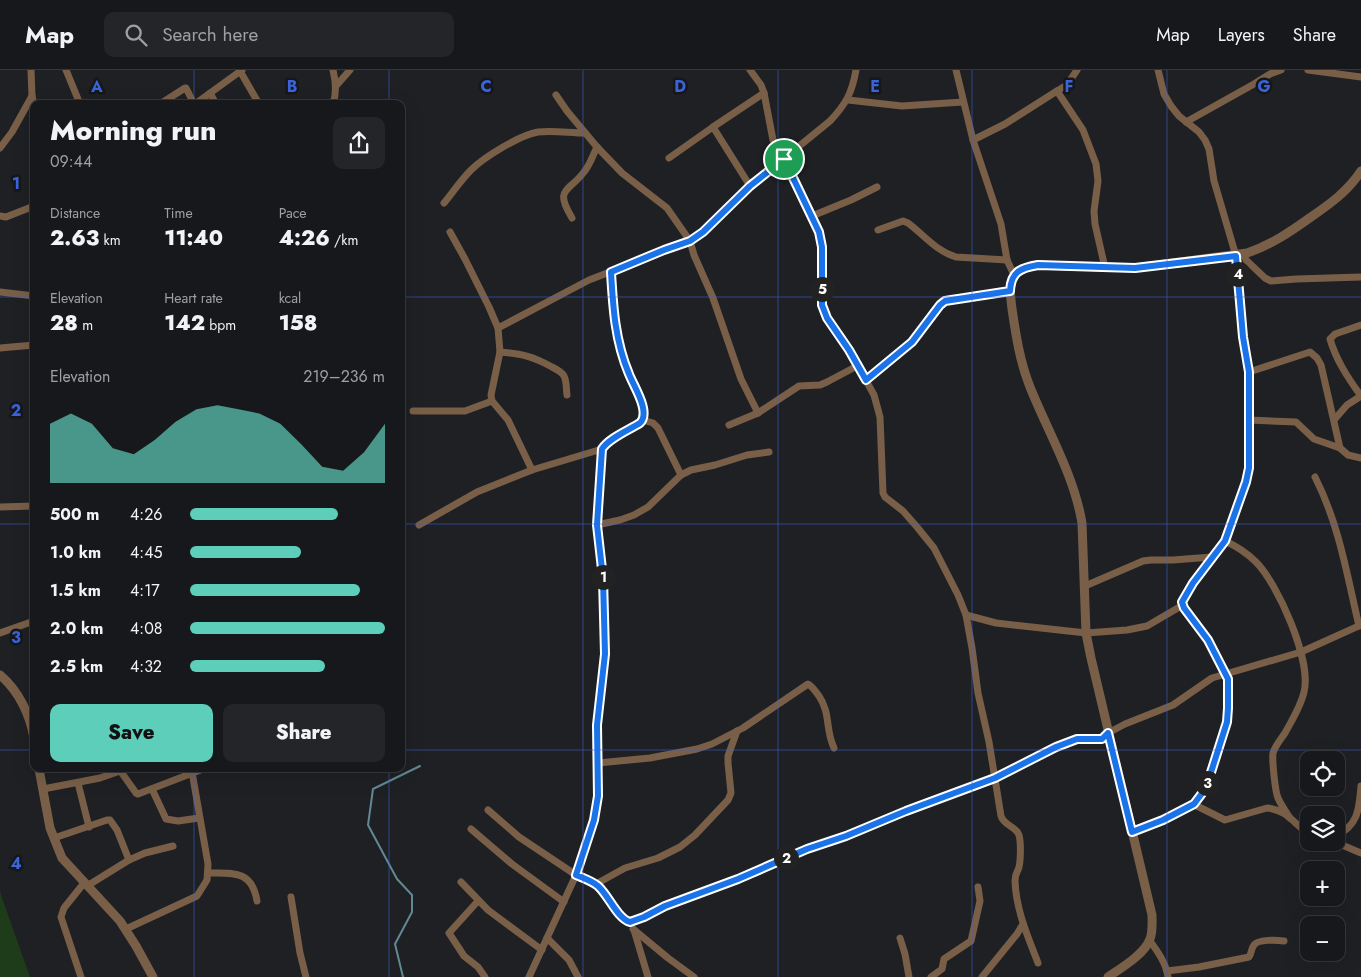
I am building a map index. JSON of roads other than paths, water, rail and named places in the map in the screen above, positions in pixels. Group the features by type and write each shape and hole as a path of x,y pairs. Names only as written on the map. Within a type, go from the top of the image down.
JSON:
{"street":[{"path":"31,70 33,100"},
{"path":"66,70 78,100"},
{"path":"200,100 241,70 257,100"},
{"path":"333,70 336,86 334,100"},
{"path":"336,86 350,70"},
{"path":"750,70 761,85 764,93 773,140 819,232 822,247 822,305 825,314 849,350 874,395 880,417 883,493 885,497 908,516 934,548 966,615 978,693 989,742 1002,819 1014,828 1019,836 1020,860 1015,878 1016,890 1023,924 1038,963"},
{"path":"498,328 588,280 690,241 703,232 750,186 841,110 852,92 856,70"},
{"path":"956,70 973,140 1001,224 1007,260 1014,275"},
{"path":"973,140 1005,124 1057,92 1067,84 1077,70"},
{"path":"1132,832 1163,820 1194,804 1206,788 1227,722 1228,684 1226,673 1208,640 1183,605 1183,599 1225,541 1246,482 1249,468 1249,372 1243,337 1240,255 1214,180 1209,149 1199,132 1179,116 1171,106 1164,94 1158,70"},
{"path":"1186,122 1254,84 1268,72 1281,70"},
{"path":"1308,70 1361,77"},
{"path":"166,100 184,88 186,88 192,100"},
{"path":"1057,92 1083,130 1096,164 1098,181 1094,211 1104,268"},
{"path":"210,93 214,100"},
{"path":"669,158 764,93"},
{"path":"556,95 597,147 622,174 667,208 690,241 694,255 714,298 741,379 758,413"},
{"path":"0,148 12,132 32,96"},
{"path":"848,100 902,106 963,102"},
{"path":"713,127 750,186"},
{"path":"444,203 470,171 480,162 510,144 538,132 585,132"},
{"path":"572,218 564,204 564,194 567,188 586,170 597,147"},
{"path":"1108,977 1145,948 1150,941 1152,914 1092,667 1086,633 1082,522 1079,508 1071,482 1040,412 1023,366 1015,330 1010,291 1011,283 1014,275 1019,271 1038,265 1135,268 1240,255 1261,249 1283,237 1335,200 1355,180 1361,171"},
{"path":"812,216 877,187"},
{"path":"0,217 30,207"},
{"path":"878,230 903,221 947,255 1007,260"},
{"path":"450,232 498,328 500,352 491,395 492,401 508,420 532,470"},
{"path":"1240,255 1265,278 1271,281 1361,277"},
{"path":"419,525 477,492 532,470 602,449 643,420 645,414 644,407 620,349 615,325 611,272"},
{"path":"866,380 912,342 945,301 1010,291"},
{"path":"0,292 30,296"},
{"path":"1334,420 1347,405 1361,396 1340,364 1330,338 1335,334 1361,325"},
{"path":"0,348 30,345"},
{"path":"500,352 533,357 561,372 565,377 567,396"},
{"path":"1249,372 1310,352 1314,355 1321,365 1340,448"},
{"path":"729,425 758,413 798,386 827,382 857,366"},
{"path":"413,411 465,411 492,401"},
{"path":"643,420 652,423 658,428 681,475"},
{"path":"1249,420 1296,422 1314,439 1340,448 1348,455 1361,458"},
{"path":"529,977 576,875 594,820 598,796 597,725 605,654 603,578 597,525 602,449"},
{"path":"597,525 620,520 648,507 681,475 691,470 747,455 769,452"},
{"path":"632,925 665,906 738,879 807,849 846,836 906,811 995,778 1063,744 1077,739 1102,739 1108,733 1125,724 1173,704 1206,681 1226,673 1300,652 1360,625 1333,518 1315,477"},
{"path":"0,507 30,506"},
{"path":"1225,541 1257,562 1267,576 1281,597 1293,626 1300,652 1305,689 1292,721 1273,754 1278,798 1290,818"},
{"path":"1085,586 1143,561 1212,557"},
{"path":"966,615 996,623 1086,633 1126,630 1147,626 1183,605"},
{"path":"0,633 30,622"},
{"path":"0,675 16,694 28,715 30,723"},
{"path":"598,763 650,758 712,744 737,731 808,684 813,687 825,708 829,735 834,748"},
{"path":"596,884 625,868 658,858 680,847 695,835 728,800 731,793 728,756 737,731"},
{"path":"40,772 50,828 62,858 120,921 153,977"},
{"path":"43,789 100,778 115,772"},
{"path":"121,772 136,793 140,794 189,772 208,864 206,880 197,896 126,929"},
{"path":"78,783 89,826"},
{"path":"1345,830 1356,819 1359,810 1361,786"},
{"path":"152,789 166,819 178,821 199,818"},
{"path":"1194,804 1225,820 1267,808 1280,810 1300,826"},
{"path":"488,810 519,837 576,875 596,884 622,917 668,958 694,977"},
{"path":"54,838 110,820 117,830 129,860"},
{"path":"471,829 512,864 564,902"},
{"path":"81,977 60,917 64,908 85,884 145,853 172,846"},
{"path":"1345,846 1361,853"},
{"path":"208,873 235,873 240,875 253,887 257,901"},
{"path":"461,882 488,910 542,950"},
{"path":"931,977 942,969 942,961 946,956 971,941 980,901 978,887"},
{"path":"291,897 298,944 306,977"},
{"path":"478,901 449,933 464,956 478,967 485,977"},
{"path":"982,977 1023,924"},
{"path":"632,925 648,977"},
{"path":"547,938 569,960 578,977"},
{"path":"900,938 909,977"},
{"path":"1150,941 1161,956 1168,974 1249,957 1254,944 1258,942 1269,940 1284,941"}],"waterway":[{"path":"403,977 395,944 412,912 412,895 397,879 368,825 373,789 420,766"}]}
